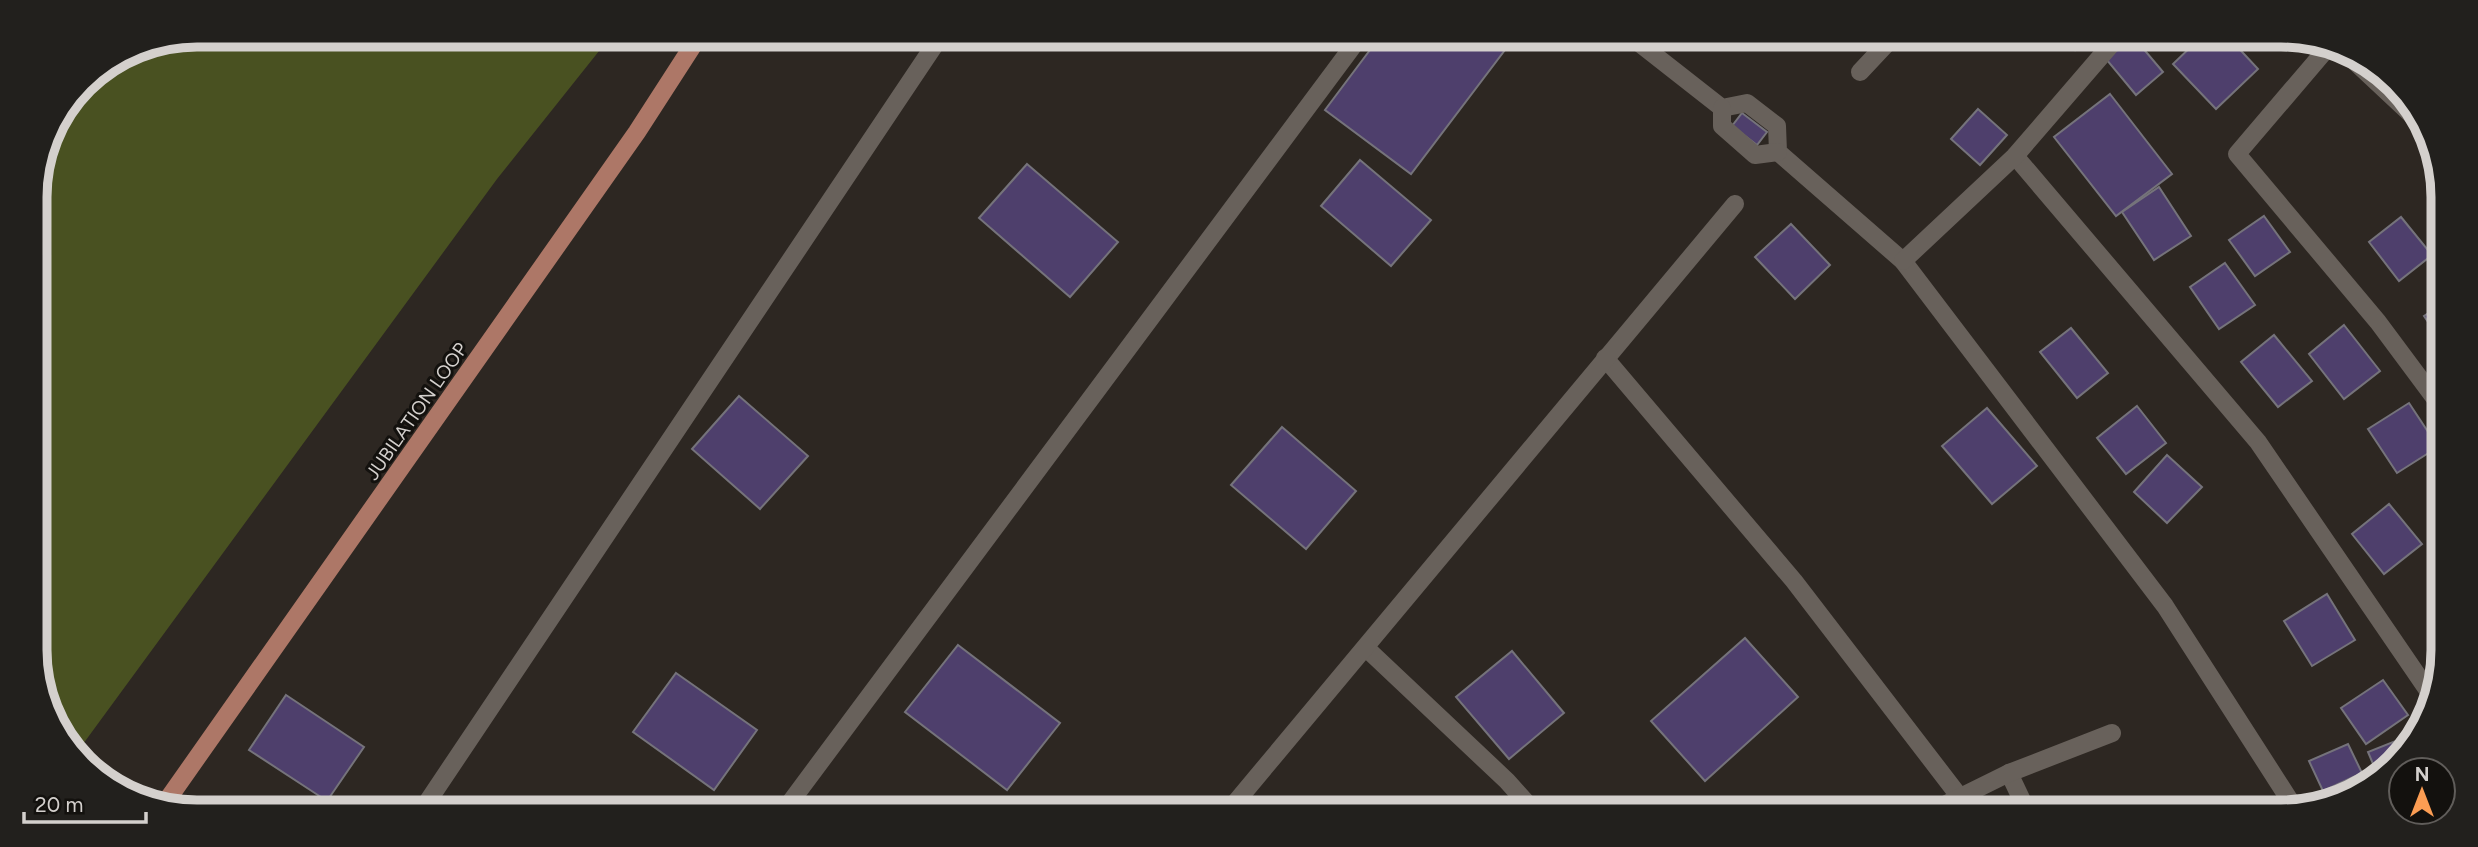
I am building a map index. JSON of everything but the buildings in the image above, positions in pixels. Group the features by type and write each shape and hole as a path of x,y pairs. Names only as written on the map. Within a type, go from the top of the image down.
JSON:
{"main road":[{"name":"JUBILATION LOOP","path":"170,797 637,132 691,48"}],"street":[{"path":"792,800 1351,47"},
{"path":"1653,47 1721,108 1721,126 1755,155 1778,152"},
{"path":"1860,72 1883,47"},
{"path":"1903,261 2015,156 2109,47"},
{"path":"430,800 933,48"},
{"path":"2323,53 2237,153 2378,322 2431,393"},
{"path":"1721,108 1747,103 1777,126 1778,152 1903,261 2165,606 2289,799"},
{"path":"2015,156 2259,442 2426,687"},
{"path":"1238,800 1735,204"},
{"path":"1605,358 1794,581 1959,796"},
{"path":"1366,648 1523,799"},
{"path":"1953,799 2008,774 2112,733"},
{"path":"2008,774 2021,799"}],"green space":[{"path":"602,48 497,179 82,745 63,716 55,698 47,649 48,188 52,159 63,131 78,106 114,73 149,55 168,50"}]}
